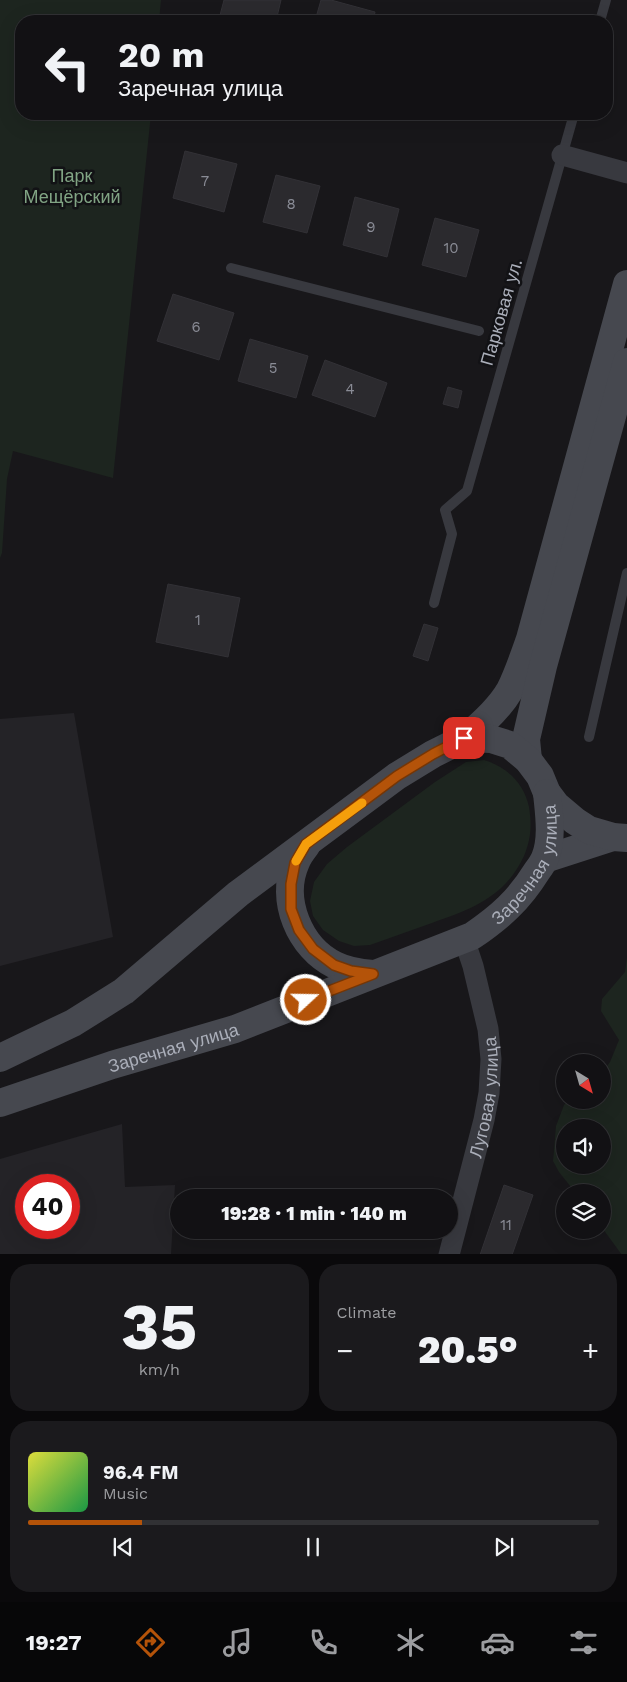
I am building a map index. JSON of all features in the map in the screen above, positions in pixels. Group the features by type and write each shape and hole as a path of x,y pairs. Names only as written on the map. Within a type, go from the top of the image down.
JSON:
{"street":[{"path":"562,155 627,173"},
{"path":"464,738 484,722 509,692 523,661 627,284"},
{"path":"528,760 526,739 543,666 627,362"},
{"name":"Заречная улица","path":"0,1058 73,1023 124,991 238,894 397,776 433,754 464,738 491,739 510,745 528,760 540,776 547,793 550,834 545,859 531,881 513,903 494,921 464,939 234,1029 112,1065 0,1103"},
{"path":"547,793 556,805 582,826 589,830 620,837"},
{"path":"545,859 620,837"},
{"name":"Заречная улица","path":"306,844 295,863 291,884 291,909 299,930 313,949 334,965 351,971 373,974"},
{"name":"Луговая улица","path":"449,1254 484,1120 489,1093 491,1059 488,1029 473,966 464,939"}],"lane":[{"path":"602,15 606,0"},
{"name":"Парковая ул.","path":"434,603 452,534 445,510 467,492 572,120"},
{"path":"231,268 479,331"},
{"path":"589,737 627,573"}],"shaded area":[{"path":"74,713 113,937 0,966 0,719"},
{"path":"122,1124 125,1187 175,1185 175,1189 170,1189 171,1254 0,1254 0,1159"}],"green space":[{"name":"Парк Мещёрский","path":"0,0 161,0 160,15 15,15 15,120 150,120 113,478 13,451 7,479 2,553 0,558"},
{"path":"484,760 500,767 519,783 527,798 529,807 531,826 528,844 524,856 507,882 486,900 461,912 370,945 354,946 339,941 323,930 313,916 310,901 314,882 327,864 435,782 466,762"},
{"path":"627,957 627,1254 621,1254 610,1239 611,1184 569,1184 561,1174 611,1174 611,1119 559,1119 562,1109 611,1109 611,1060 619,1040 601,1011 602,999 625,972"},
{"path":"556,1126 556,1166 553,1161"}],"building":[{"path":"224,0 281,0 277,15 220,15"},
{"path":"321,0 331,0 375,12 374,15 317,15"},
{"path":"185,151 237,164 224,212 173,198"},
{"path":"276,175 320,186 307,233 263,222"},
{"path":"355,197 399,209 387,257 343,245"},
{"path":"435,218 479,230 466,277 422,265"},
{"path":"173,294 234,313 219,360 157,341"},
{"path":"250,339 308,356 296,398 238,381"},
{"path":"325,360 387,383 375,417 312,395"},
{"path":"448,387 462,391 458,408 443,404"},
{"path":"168,584 240,598 228,657 156,642"},
{"path":"424,624 438,628 428,661 413,656"},
{"path":"504,1185 533,1195 512,1254 480,1254"}],"slow traffic":[{"path":"296,861 306,844 362,803"}],"route":[{"path":"306,1000 373,974 351,971 334,965 313,949 299,930 291,909 291,884 295,863 306,844 397,776 464,738"}]}
